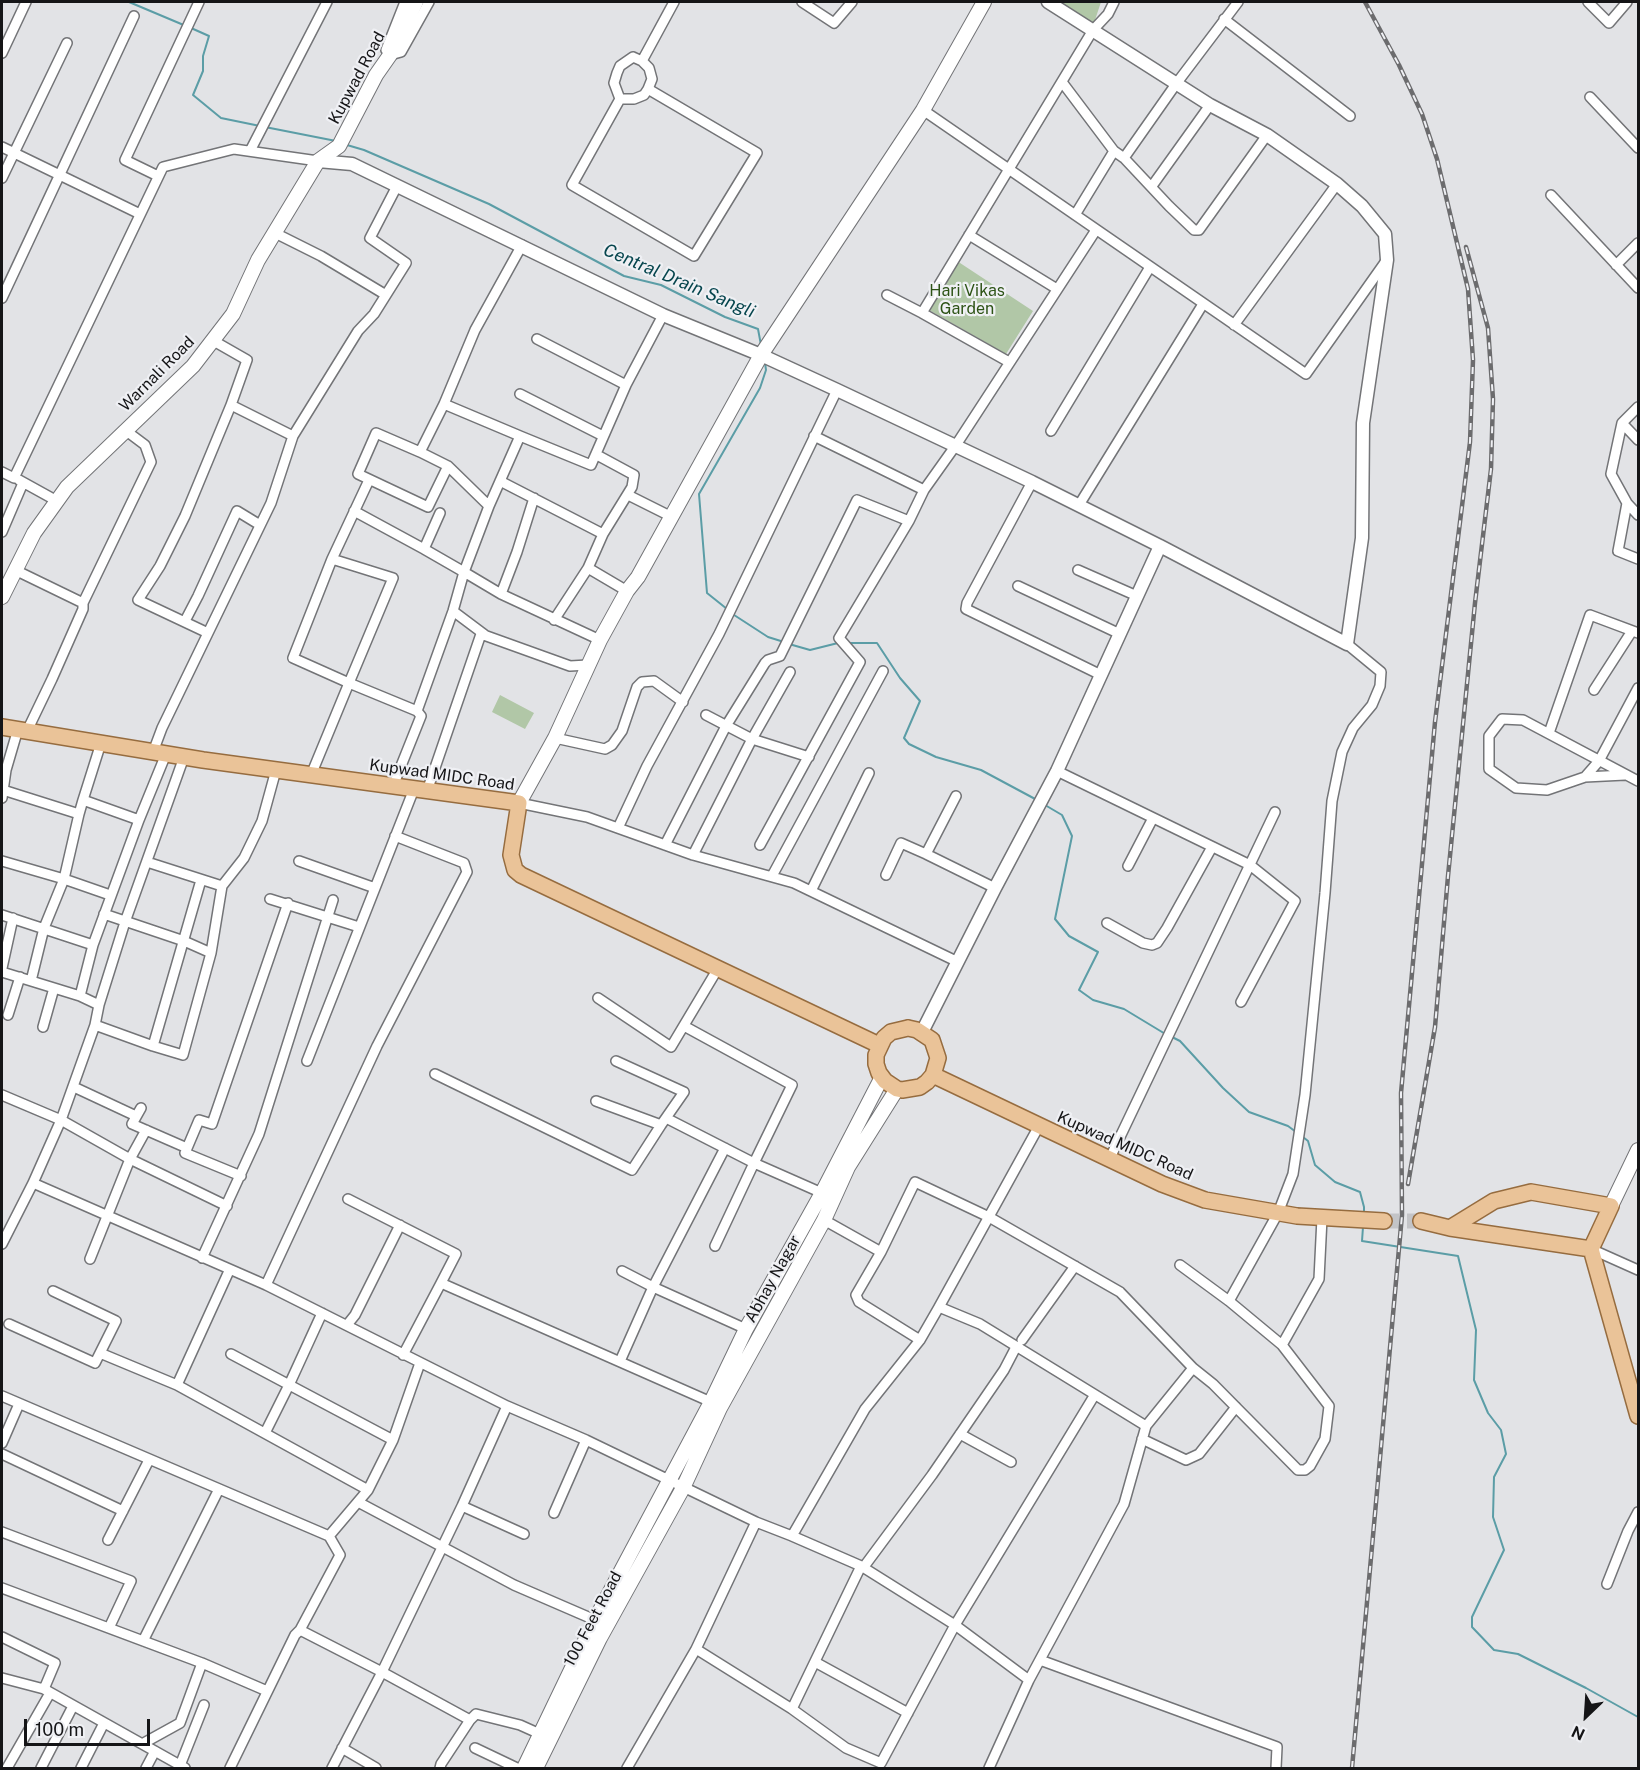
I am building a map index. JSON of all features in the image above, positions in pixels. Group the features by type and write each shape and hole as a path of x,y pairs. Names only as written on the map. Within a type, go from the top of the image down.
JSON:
{"main road":[{"path":"519,803 555,738 600,640 672,517 761,355 923,110 984,2"},
{"name":"Kupwad Road","path":"318,161 339,146 376,75 390,55 411,3"},
{"name":"Warnali Road","path":"2,597 34,533 67,487 193,366 233,314 258,260 318,161"},
{"name":"Kupwad MIDC Road","path":"2,727 184,757 519,803 511,855 515,870 521,875 879,1045"},
{"path":"899,1029 917,1030 932,1041 936,1049 938,1058 933,1075 920,1087 911,1090 897,1089 882,1077 876,1064 879,1045 884,1038 899,1029"},
{"name":"Kupwad MIDC Road","path":"933,1075 1109,1160 1205,1200 1278,1213 1384,1221"},
{"path":"524,1768 595,1620 711,1402 746,1329 822,1193 882,1077"},
{"name":"Abhay Nagar","path":"683,1488 720,1408 824,1220 848,1167 897,1089"},
{"path":"1638,1150 1591,1249 1638,1416"},
{"path":"1450,1228 1494,1201 1531,1192 1611,1206"},
{"path":"1421,1221 1450,1228 1591,1249"},
{"name":"100 Feet Road","path":"536,1768 600,1638 683,1488"}],"street":[{"path":"2,53 26,2"},
{"path":"158,176 125,160 199,2"},
{"path":"250,152 327,2"},
{"path":"390,55 401,52 429,2"},
{"path":"642,61 674,2"},
{"path":"802,2 834,23 852,2"},
{"path":"1048,2 1210,105 1267,135 1337,184 1362,206 1385,234 1387,260 1363,423 1362,537 1347,644"},
{"path":"922,312 1094,30 1108,14 1114,2"},
{"path":"1588,2 1609,23 1627,2"},
{"path":"376,75 411,3"},
{"path":"1124,158 1235,3"},
{"path":"2,298 134,16"},
{"path":"1224,19 1350,116"},
{"path":"2,178 67,43"},
{"path":"620,99 634,99 644,95 652,79 649,68 642,61 633,57 620,66 614,83 620,99 572,185 694,256 757,153 648,89"},
{"path":"1062,82 1114,151 1124,158 1194,230 1199,230 1267,135"},
{"path":"1590,97 1638,148"},
{"path":"1152,186 1210,105"},
{"path":"923,110 1306,374 1387,260"},
{"path":"2,147 141,214"},
{"path":"14,478 163,167 234,149 352,164 663,315 761,355 1032,482 1347,644 1381,672 1380,686 1372,705 1353,728 1342,752 1332,801 1305,1095 1293,1174 1278,1213 1229,1301"},
{"path":"1075,215 1114,151"},
{"path":"1234,325 1337,184"},
{"path":"80,996 93,945 139,820 159,753 162,728 271,503 293,436 358,331 374,314 406,262 370,238 397,186"},
{"path":"1551,195 1638,288"},
{"path":"760,845 860,662 840,638 909,521 924,490 956,446 1096,230"},
{"path":"274,233 321,256 386,295"},
{"path":"969,235 1057,290"},
{"path":"1616,265 1638,243"},
{"path":"420,452 444,404 475,330 522,245"},
{"path":"1051,430 1150,267"},
{"path":"887,295 922,312 1009,362"},
{"path":"1079,505 1203,304"},
{"path":"444,404 591,465 626,385 663,315"},
{"path":"537,339 626,385"},
{"path":"208,633 138,600 160,566 185,516 247,360 213,340"},
{"path":"618,828 647,766 719,634 837,390"},
{"path":"520,394 603,436"},
{"path":"231,405 293,436"},
{"path":"1638,407 1622,423 1611,474 1627,503 1638,515"},
{"path":"1622,423 1638,440"},
{"path":"80,814 2,794 23,730 52,679 83,609 83,603 151,462 145,445 125,430"},
{"path":"448,466 428,507 357,474 376,433 448,466 489,506"},
{"path":"417,711 453,611 464,572 489,506 520,436"},
{"path":"814,436 924,490"},
{"path":"554,620 588,568 603,534 632,487 634,475 597,455"},
{"path":"2,472 57,501"},
{"path":"369,480 332,558 293,658 417,711 421,716 393,786"},
{"path":"500,481 603,534"},
{"path":"1032,482 967,603 966,609 1101,675"},
{"path":"2,532 23,483"},
{"path":"628,495 672,517"},
{"path":"501,594 518,552 534,498"},
{"path":"665,846 726,726 765,663 780,656 857,500 909,521"},
{"path":"1627,503 1618,551 1638,559"},
{"path":"354,510 501,594 600,640"},
{"path":"185,621 237,511 260,525"},
{"path":"424,549 440,513"},
{"path":"921,1034 1057,771 1160,546"},
{"path":"311,775 393,578 332,558"},
{"path":"588,568 627,591"},
{"path":"15,570 83,603"},
{"path":"1078,570 1137,596"},
{"path":"1018,586 1120,634"},
{"path":"453,611 485,635 570,666 588,664"},
{"path":"1549,733 1590,615 1635,632 1594,690"},
{"path":"307,1061 395,836 421,790 481,634 485,635"},
{"path":"772,876 883,671"},
{"path":"693,855 752,739 790,672"},
{"path":"555,738 605,749 612,745 622,731 638,687 642,682 654,681 683,702"},
{"path":"1585,777 1599,761 1638,688"},
{"path":"706,715 752,739 809,757"},
{"path":"1625,775 1585,777 1547,790 1516,788 1488,769 1489,736 1503,719 1522,720 1638,781"},
{"path":"31,981 44,928 64,879 83,800 101,743"},
{"path":"2,1244 61,1120 95,1025 125,922 184,757"},
{"path":"95,1025 153,1047 183,1055 211,953 222,886 244,858 262,821 276,770"},
{"path":"1057,771 1250,865 1295,901 1241,1002"},
{"path":"811,891 869,773"},
{"path":"926,854 957,796"},
{"path":"83,800 139,820"},
{"path":"519,803 586,817 693,855 772,876 811,891 958,962"},
{"path":"1109,1160 1275,812"},
{"path":"1128,866 1153,818"},
{"path":"266,1286 377,1046 467,872 464,863 395,836"},
{"path":"886,875 901,843 995,888"},
{"path":"1107,923 1143,943 1152,945 1157,943 1212,846"},
{"path":"2,861 111,895"},
{"path":"299,861 375,888"},
{"path":"147,862 222,886"},
{"path":"153,1047 201,880"},
{"path":"270,898 359,927"},
{"path":"202,1258 259,1134 333,900"},
{"path":"240,1176 185,1153 199,1120 212,1124 288,903"},
{"path":"104,914 184,941 211,953"},
{"path":"2,915 93,945"},
{"path":"13,918 2,970 80,996 99,1005"},
{"path":"598,998 671,1047 717,970"},
{"path":"8,1015 21,978"},
{"path":"43,1027 54,988"},
{"path":"684,1026 792,1085 715,1246"},
{"path":"435,1074 632,1170 684,1092 616,1061"},
{"path":"76,1089 139,1112 132,1124 187,1148"},
{"path":"2,1095 61,1120 130,1160 227,1206"},
{"path":"596,1101 664,1122 822,1193"},
{"path":"792,1536 865,1409 920,1340 1039,1126"},
{"path":"90,1259 130,1160 146,1130"},
{"path":"621,1359 653,1287 725,1148"},
{"path":"920,1340 857,1300 856,1295 881,1252 915,1182 989,1217 1120,1292 1193,1368 1213,1384 1298,1470 1305,1470 1310,1466 1325,1439 1329,1406 1282,1345 1229,1301 1180,1265"},
{"path":"33,1183 266,1286 507,1406 585,1440 756,1522 862,1567 955,1625 1029,1680"},
{"path":"348,1199 456,1254 403,1355"},
{"path":"1282,1345 1319,1278 1322,1218"},
{"path":"824,1220 881,1252"},
{"path":"347,1325 355,1315 400,1226"},
{"path":"1591,1249 1638,1270"},
{"path":"792,1709 862,1567 910,1507 1004,1370 1019,1343 1075,1266"},
{"path":"177,1385 229,1271"},
{"path":"622,1271 746,1329"},
{"path":"441,1283 711,1402"},
{"path":"9,1324 95,1363 116,1321 53,1291"},
{"path":"939,1307 1019,1343 1094,1396 1146,1426"},
{"path":"265,1433 321,1313"},
{"path":"100,1353 177,1385 368,1490"},
{"path":"231,1354 393,1440"},
{"path":"329,1536 368,1490 393,1440 420,1363"},
{"path":"988,1768 1029,1680 1124,1504 1146,1426 1193,1368"},
{"path":"2,1396 329,1536 340,1555 300,1630 295,1635 230,1768"},
{"path":"696,1649 792,1709 846,1748 881,1763 955,1625 1094,1396"},
{"path":"2,1443 19,1404"},
{"path":"332,1768 443,1546 507,1406"},
{"path":"1142,1439 1186,1460 1199,1454 1236,1407"},
{"path":"960,1434 1011,1462"},
{"path":"554,1513 585,1440"},
{"path":"2,1454 123,1511"},
{"path":"108,1540 149,1460"},
{"path":"143,1641 219,1490"},
{"path":"358,1502 514,1585 595,1620"},
{"path":"462,1506 524,1534"},
{"path":"1607,1584 1638,1512"},
{"path":"627,1768 696,1649 756,1522"},
{"path":"2,1532 131,1581 109,1628"},
{"path":"1628,1532 1638,1537"},
{"path":"2,1588 202,1663 267,1691"},
{"path":"300,1630 470,1720"},
{"path":"2,1637 55,1663 47,1691 8,1768"},
{"path":"1040,1660 1277,1747 1276,1768"},
{"path":"815,1662 908,1713"},
{"path":"142,1744 180,1723 202,1663"},
{"path":"2,1678 47,1691 181,1768 204,1705"},
{"path":"41,1768 73,1706"},
{"path":"440,1768 476,1714 520,1725 540,1734"},
{"path":"81,1768 104,1723"},
{"path":"342,1748 376,1768"},
{"path":"475,1748 517,1768"},
{"path":"146,1768 155,1751"}],"green space":[{"path":"1051,2 1101,2 1093,26"},
{"name":"Hari Vikas Garden","path":"957,261 1033,311 1006,354 929,310"},
{"path":"500,695 534,713 525,729 492,712"}],"waterway":[{"name":"Central Drain Sangli","path":"129,2 186,26"},
{"name":"Central Drain Sangli","path":"191,28 209,36 203,56 203,71 193,95 221,118 260,126"},
{"name":"Central Drain Sangli","path":"265,127 336,141"},
{"name":"Central Drain Sangli","path":"347,145 364,150 489,204 624,276 661,285 725,317 758,329 761,345"},
{"name":"Central Drain Sangli","path":"727,609 707,593 699,494 760,388 766,370 765,363"},
{"name":"Central Drain Sangli","path":"731,613 768,637 784,642"},
{"name":"Central Drain Sangli","path":"789,644 810,650 838,643"},
{"name":"Central Drain Sangli","path":"847,643 877,643 900,678 920,701 904,738 909,744 936,757 981,770 1037,800"},
{"name":"Central Drain Sangli","path":"1045,805 1062,815 1072,836 1055,919 1069,936 1098,952 1079,990 1093,1000 1124,1009 1167,1035"},
{"name":"Central Drain Sangli","path":"1172,1037 1180,1041 1223,1088 1249,1112 1288,1126 1296,1132"},
{"name":"Central Drain Sangli","path":"1303,1137 1308,1141 1315,1165 1335,1182 1360,1192 1364,1215"},
{"path":"1363,1227 1362,1241 1458,1256 1476,1330 1474,1380 1488,1413 1501,1430 1506,1454 1494,1477 1493,1517 1504,1550 1472,1617 1472,1627 1494,1650 1518,1654 1638,1717"}],"tunnel":[{"path":"1384,1221 1421,1221"}],"railway":[{"path":"1352,1768 1402,1215 1401,1093 1435,722 1470,442 1473,360 1468,289 1437,159 1422,114 1365,2"},
{"path":"1408,1184 1435,1027 1475,603 1491,469 1493,399 1488,328 1466,247"}]}
